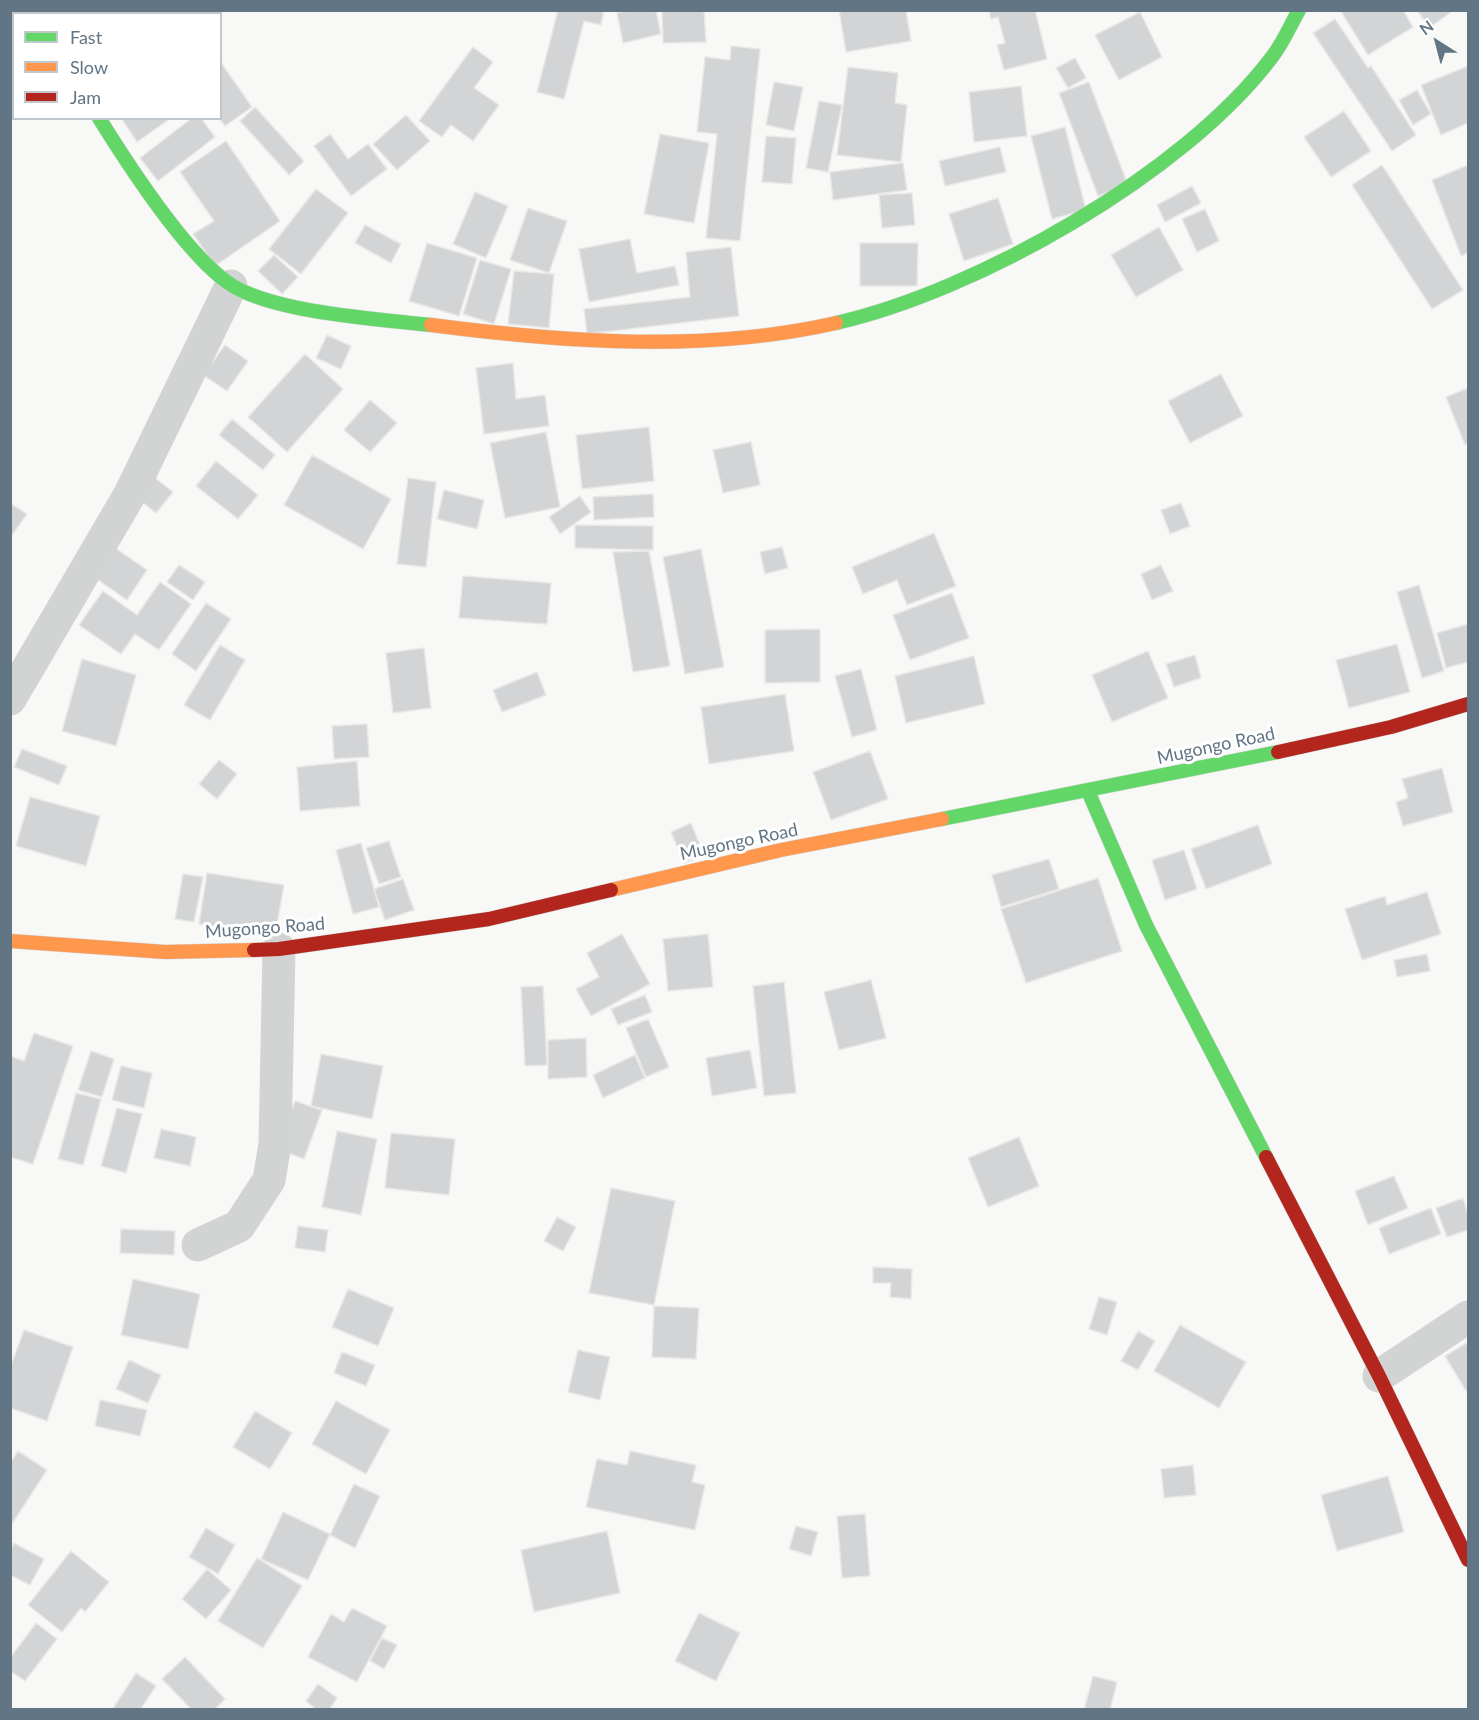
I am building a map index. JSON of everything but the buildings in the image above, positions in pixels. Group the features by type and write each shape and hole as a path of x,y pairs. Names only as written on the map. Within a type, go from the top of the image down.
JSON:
{"street":[{"path":"100,120 186,240 231,286 288,303 360,316 475,331 585,338 683,340 787,334 847,323 988,268 1045,238 1116,194 1211,122 1242,92 1270,61 1299,10"},
{"path":"10,699 130,494 231,286"},
{"name":"Mugongo Road","path":"10,941 165,952 279,949 489,919 781,850 1088,791 1391,727 1468,704"},
{"path":"1088,791 1146,925 1379,1377 1468,1560"},
{"path":"198,1245 239,1226 269,1180 275,1144 279,949"},
{"path":"1379,1377 1468,1317"}],"traffic: fast":[{"path":"836,323 892,307 1013,256 1074,222 1133,184 1187,143 1234,101 1276,52 1299,10"},
{"path":"100,120 142,184 179,233 197,255 233,286 275,303 301,309 431,325"},
{"path":"942,819 1278,752"},
{"path":"1088,791 1146,925 1266,1157"}],"traffic: slow":[{"path":"431,325 532,336 634,342 736,338 836,323"},
{"path":"611,890 781,850 942,819"},
{"path":"10,941 165,952 254,950"}],"traffic: jam":[{"path":"1278,752 1391,727 1468,704"},
{"path":"254,950 279,949 489,919 611,890"},
{"path":"1266,1157 1379,1376 1468,1560"}]}
